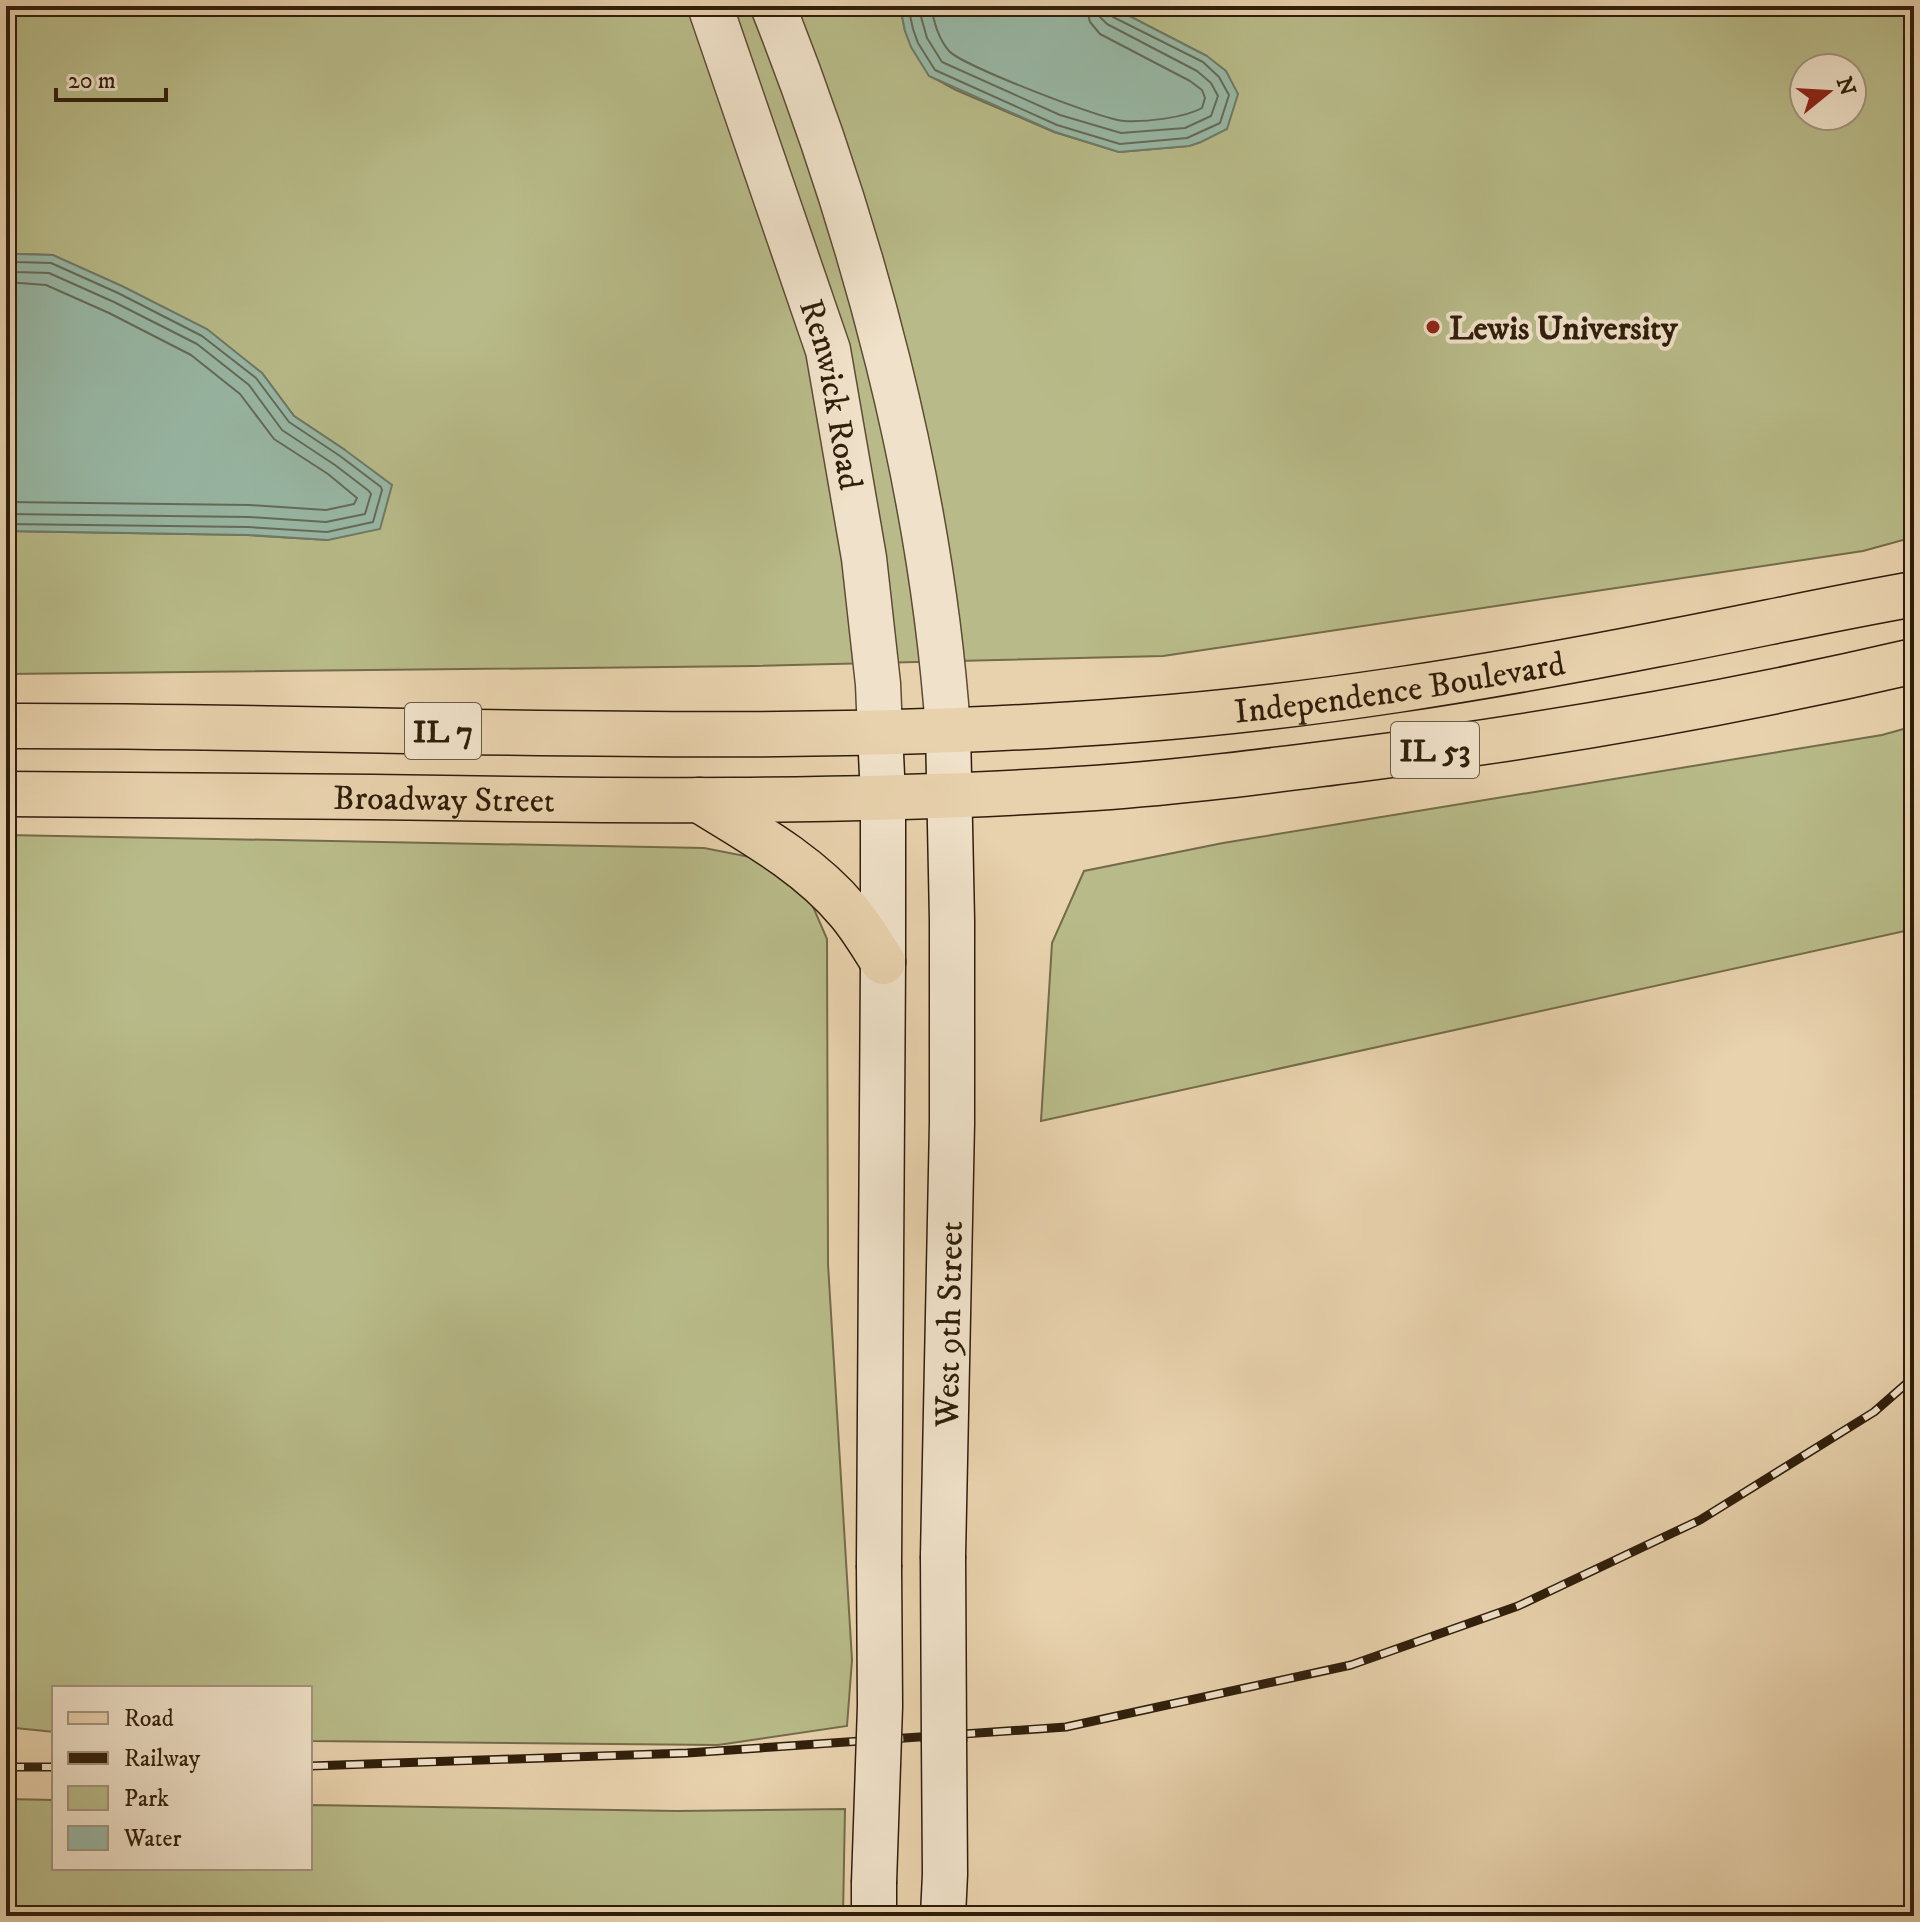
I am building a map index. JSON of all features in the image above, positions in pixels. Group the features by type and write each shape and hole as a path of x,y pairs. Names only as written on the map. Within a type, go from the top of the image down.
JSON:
{"main road":[{"name":"Renwick Road","path":"710,6 828,350 864,558 878,684 883,797"},
{"name":"Renwick Road","path":"773,6 796,64 875,310 909,457 929,565 944,669 948,730"},
{"name":"Independence Boulevard","path":"880,732 1133,720 1228,712 1470,678 1653,646 1914,594"},
{"name":"Independence Boulevard","path":"883,797 1170,782 1438,750 1712,704 1914,661"},
{"name":"Broadway Street","path":"6,726 707,735 880,732"},
{"name":"West 9th Street","path":"944,1895 943,1556 952,1123 948,730"},
{"name":"Broadway Street","path":"6,794 699,800 883,797"},
{"name":"West 9th Street","path":"874,1900 880,1706 883,797"},
{"path":"699,800 809,873 848,911 883,962"}],"green space":[{"path":"6,6 900,6 905,31 930,76 1054,132 1119,152 1201,142 1207,56 1110,6 1914,6 1914,537 1863,551 1163,656 755,666 6,674 6,531 248,535 328,540 345,450 294,416 262,373 53,255 17,254 6,250"},
{"path":"1914,726 1914,929 1041,1121 1052,943 1084,871 1223,843 1882,735"},
{"path":"6,835 704,848 776,862 808,895 827,939 828,1264 852,1660 847,1726 718,1745 312,1741 312,1686 52,1686 52,1732 6,1727"},
{"path":"6,1799 52,1800 52,1870 312,1870 312,1805 677,1811 845,1809 843,1916 6,1916"}],"water":[{"path":"900,6 1110,6 1207,56 1226,71 1238,94 1227,129 1189,146 1119,152 1055,132 929,76 911,47"},
{"path":"6,250 17,254 53,255 207,329 262,373 294,416 392,485 380,529 328,540 248,535 6,531"}],"railway":[{"path":"312,1766 687,1753 1066,1727 1351,1665 1518,1606 1700,1520 1874,1412 1914,1377"},
{"path":"6,1767 52,1767"}],"place":[{"name":"Lewis University","path":"1433,327"}]}
